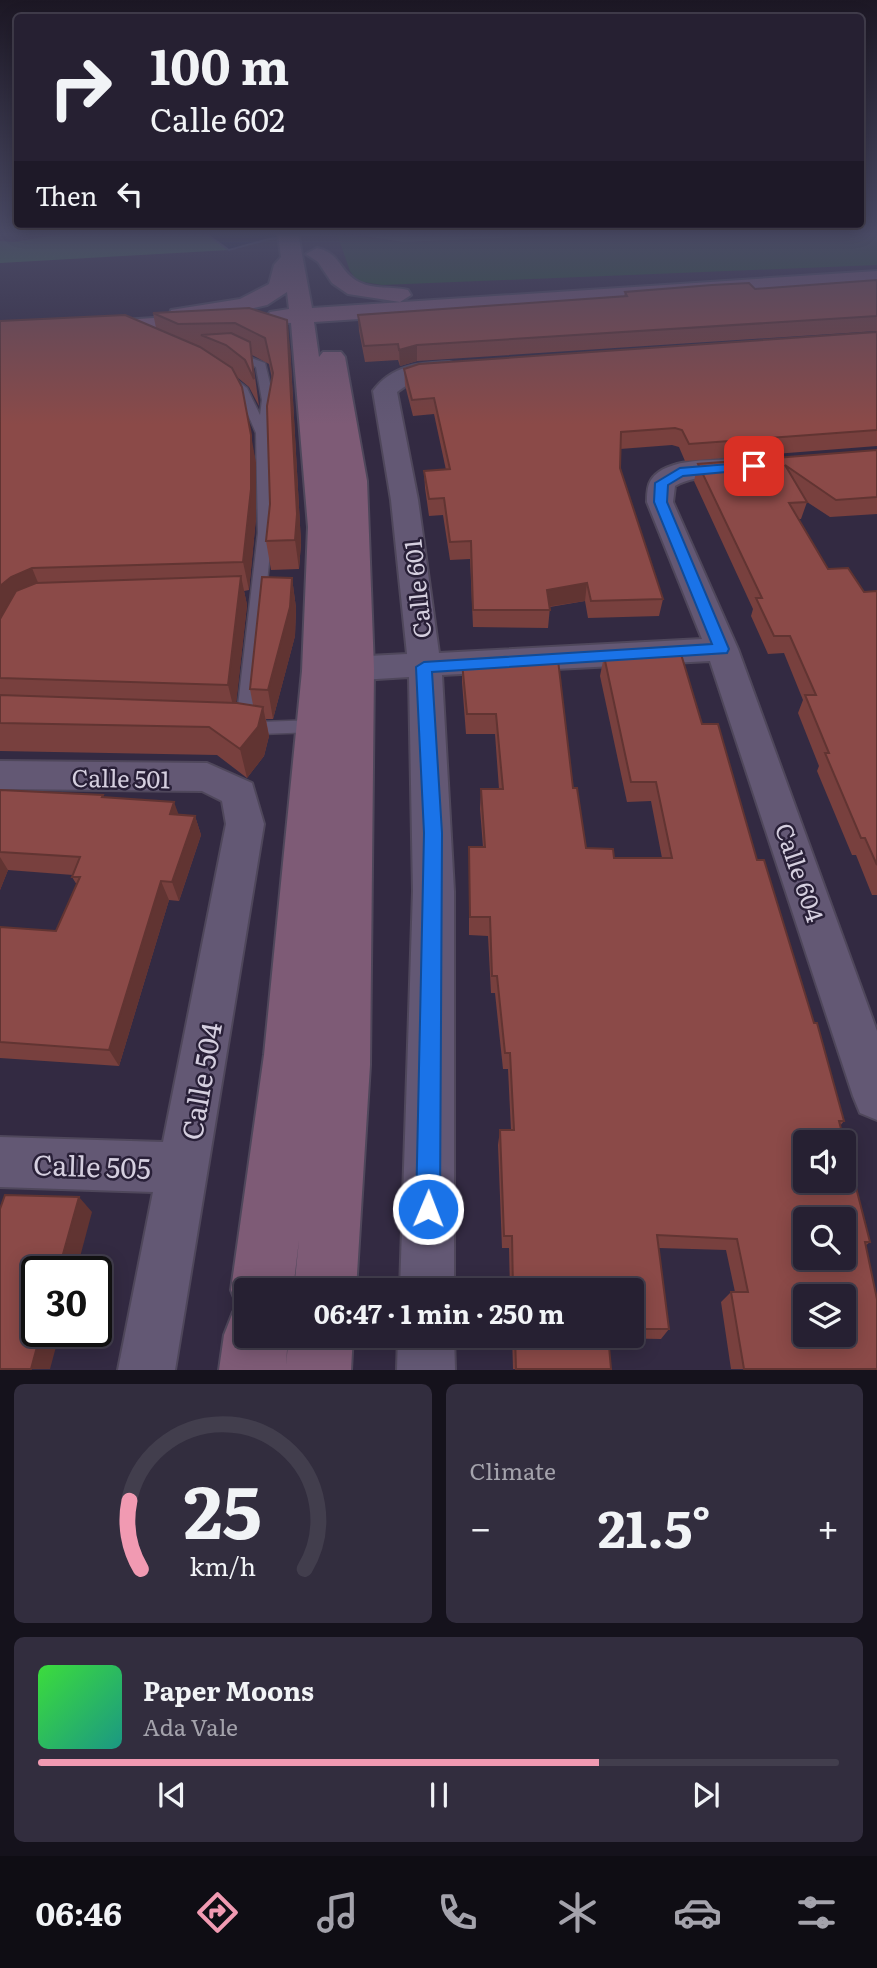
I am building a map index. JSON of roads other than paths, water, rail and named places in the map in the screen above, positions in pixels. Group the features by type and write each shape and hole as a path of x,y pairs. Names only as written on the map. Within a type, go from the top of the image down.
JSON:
{"street":[{"path":"150,333 174,316 230,307 265,297"},
{"path":"311,297 324,527 338,670 335,725 343,1065 326,1278"},
{"path":"0,335 83,329 150,333 314,315 585,297"},
{"name":"Calle 601","path":"427,1278 433,833 424,667 407,502 385,391 395,378 417,371 473,367"},
{"name":"Calle 604","path":"772,465 680,472 662,483 660,502 722,649 877,1096"},
{"path":"338,670 722,649"},
{"path":"263,1278 335,725"},
{"name":"Calle 501","path":"0,775 207,778 239,793"},
{"name":"Calle 504","path":"146,1370 245,824 239,793"},
{"name":"Calle 505","path":"0,1161 184,1168"},
{"path":"252,1370 255,1348"},
{"path":"318,1370 320,1348"},
{"path":"426,1348 426,1370"}],"lane":[{"path":"225,354 245,356 261,365 268,400 262,433 265,533 252,597 237,722 260,728 335,725"},
{"path":"214,371 243,390 262,433"}]}
